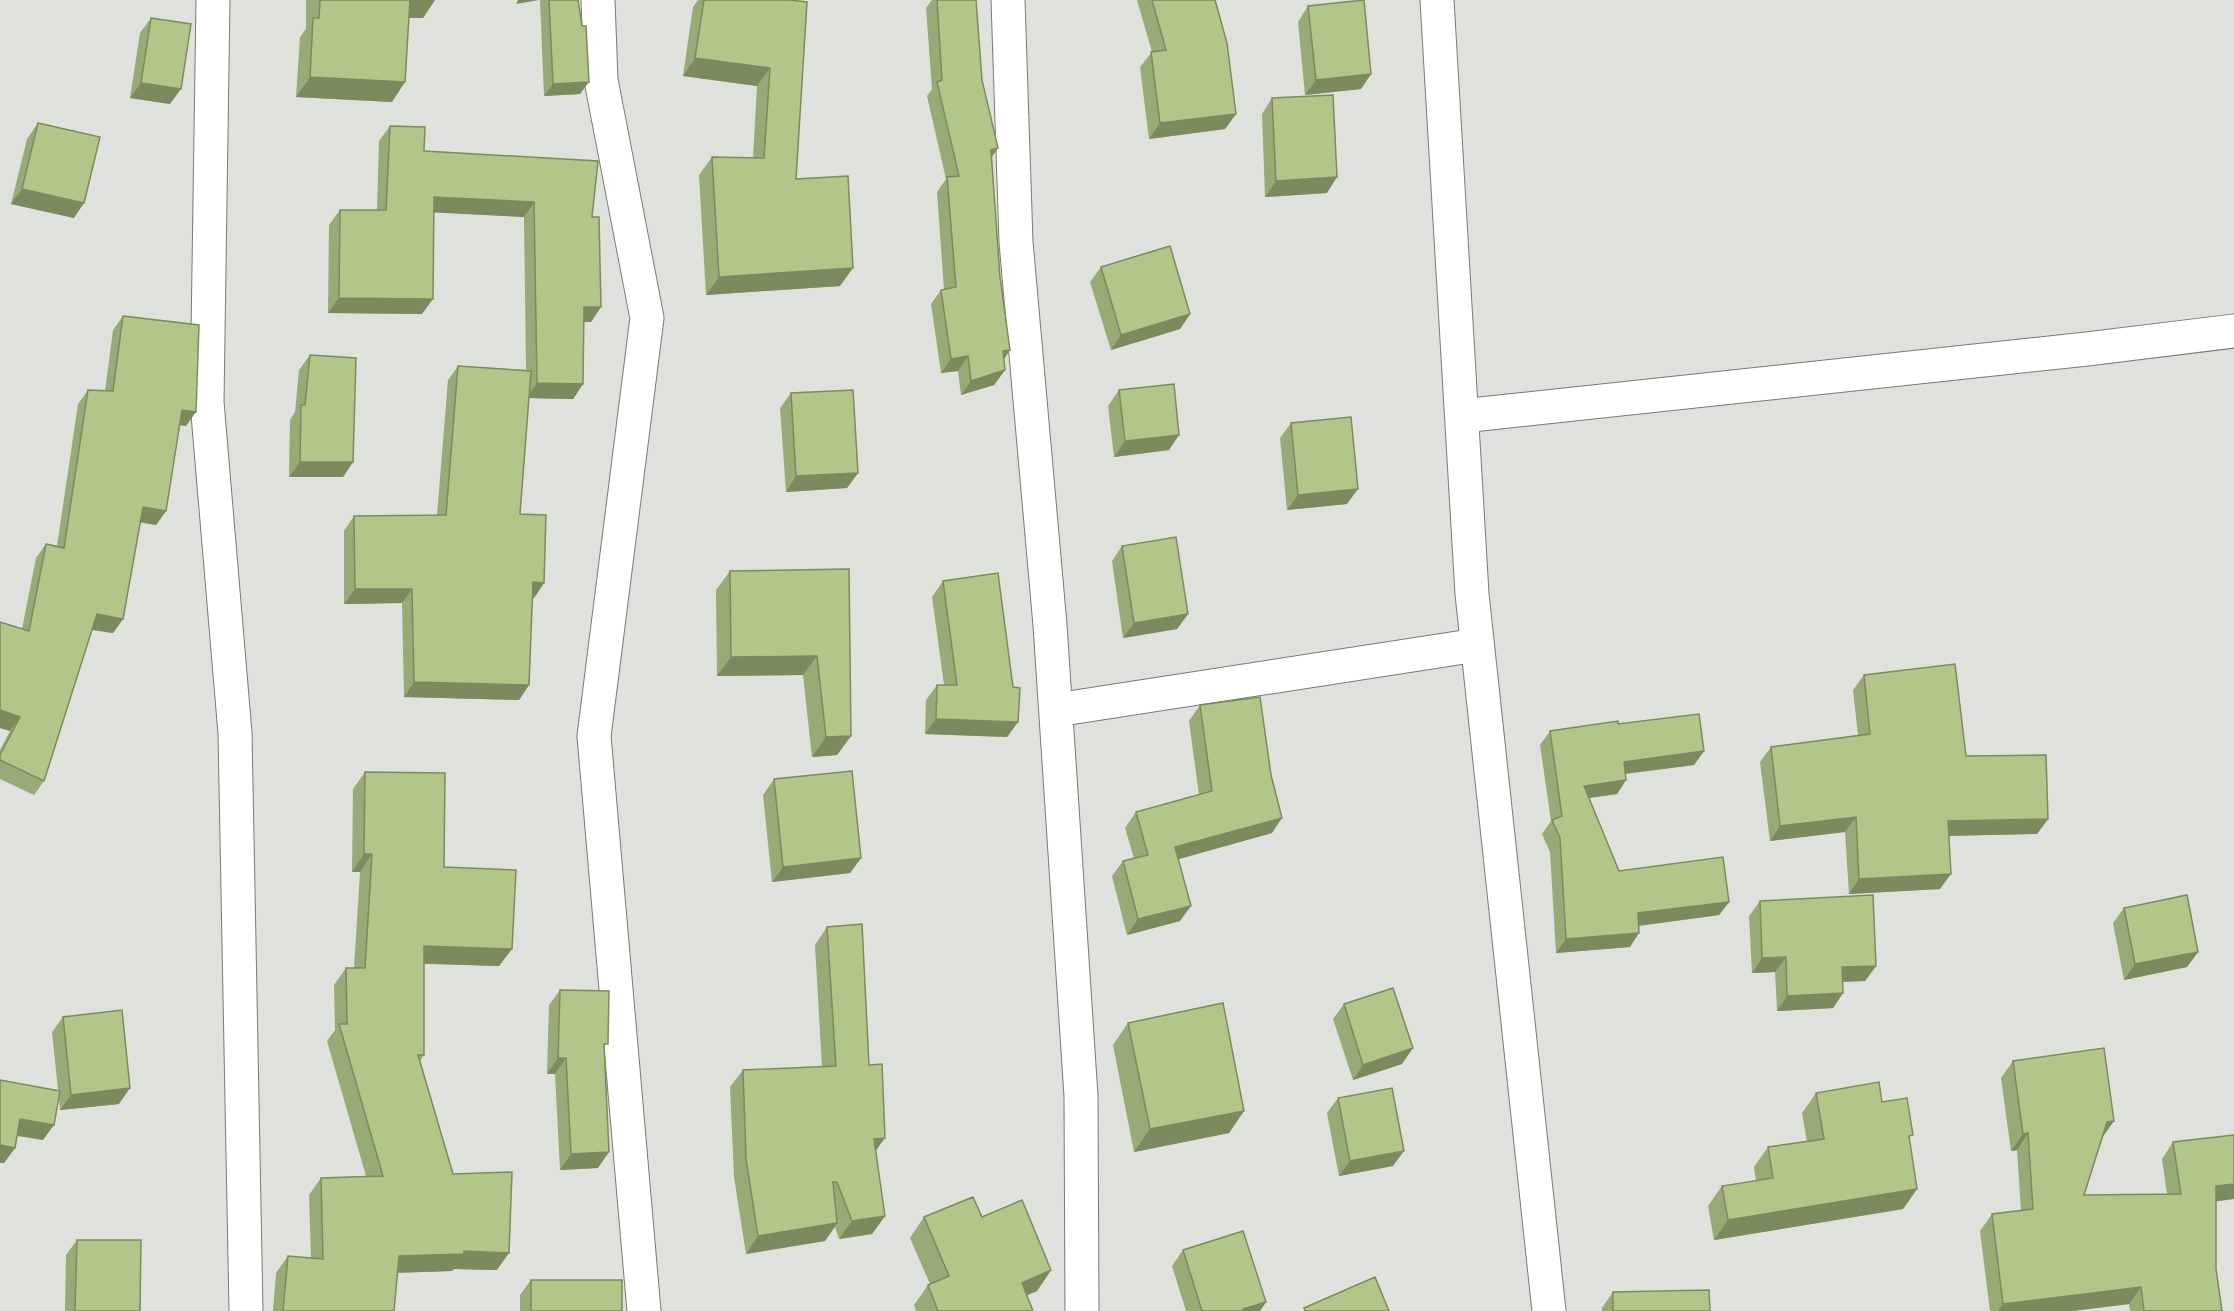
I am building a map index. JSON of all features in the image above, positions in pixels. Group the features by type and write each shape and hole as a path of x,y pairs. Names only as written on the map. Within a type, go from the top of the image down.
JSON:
{"street":[{"path":"213,0 207,402 235,733 246,1311"},
{"path":"598,0 601,80 647,318 594,736 644,1311"},
{"path":"1008,0 1016,242 1056,710 1081,1096 1082,1311"},
{"path":"1437,0 1477,645 1549,1311"},
{"path":"1462,416 2234,331"},
{"path":"1056,710 1477,645"}],"building":[{"path":"320,0 410,0 405,82 310,77 313,18 319,18"},
{"path":"549,0 578,0 582,26 586,26 589,82 553,84"},
{"path":"704,0 807,2 796,179 848,176 853,268 719,277 712,157 764,158 770,68 695,58"},
{"path":"937,0 976,0 982,80 998,148 991,150 1000,277 1010,350 1003,351 1005,370 971,381 968,356 951,359 941,290 956,287 947,177 959,176 937,82 942,80"},
{"path":"1152,0 1215,0 1227,43 1236,114 1160,123 1151,52 1166,50"},
{"path":"1364,0 1371,74 1316,80 1308,6"},
{"path":"151,18 191,24 181,89 141,83"},
{"path":"1333,95 1337,177 1276,181 1272,98"},
{"path":"38,123 100,137 84,203 22,189"},
{"path":"390,126 425,127 424,151 598,161 592,217 599,217 601,307 584,307 583,384 537,383 534,202 434,197 433,299 339,298 340,210 386,210"},
{"path":"1170,246 1190,314 1121,335 1101,267"},
{"path":"123,316 199,325 196,412 182,410 166,511 143,507 123,619 97,614 44,781 0,760 0,755 20,717 0,710 0,622 29,631 46,544 64,548 88,390 113,391"},
{"path":"310,355 356,358 353,462 300,462 301,405 305,405"},
{"path":"458,366 531,371 520,514 546,515 544,583 533,582 529,685 414,682 412,589 355,589 354,516 446,515"},
{"path":"1174,384 1179,435 1125,441 1119,390"},
{"path":"853,390 858,473 796,476 791,393"},
{"path":"1351,417 1358,489 1298,495 1291,423"},
{"path":"1176,537 1188,614 1134,623 1122,546"},
{"path":"849,569 851,736 826,737 817,656 731,657 730,571"},
{"path":"998,573 1013,687 1020,688 1018,722 936,719 937,685 957,685 943,581"},
{"path":"1955,664 1966,756 2046,755 2048,819 1948,821 1951,874 1859,879 1856,817 1780,826 1771,747 1870,734 1864,675"},
{"path":"1260,697 1271,775 1282,818 1175,847 1191,906 1138,919 1123,861 1148,855 1136,812 1212,791 1200,705"},
{"path":"1699,714 1704,751 1624,762 1626,780 1584,786 1619,871 1723,857 1729,902 1638,913 1639,933 1566,939 1560,838 1552,820 1562,816 1550,731 1618,721 1618,724"},
{"path":"852,771 861,858 783,867 774,779"},
{"path":"365,772 445,773 444,867 516,870 512,949 424,946 424,1055 418,1055 453,1174 512,1172 509,1253 464,1251 464,1254 399,1256 394,1311 283,1311 288,1256 323,1259 321,1178 383,1176 339,1024 347,1024 346,968 365,968 372,854 364,854"},
{"path":"1873,895 1876,966 1842,967 1843,993 1787,996 1786,957 1762,958 1760,901"},
{"path":"2187,895 2198,952 2135,964 2124,908"},
{"path":"862,924 869,1065 882,1064 885,1138 874,1139 885,1216 852,1221 837,1182 833,1182 837,1223 758,1236 746,1159 743,1070 836,1066 827,927"},
{"path":"1393,988 1413,1048 1363,1065 1344,1004"},
{"path":"560,990 609,991 608,1044 604,1044 609,1152 571,1154 566,1058 558,1058"},
{"path":"1223,1003 1244,1111 1150,1129 1128,1023"},
{"path":"122,1010 130,1088 71,1095 63,1017"},
{"path":"2104,1048 2114,1121 2107,1122 2084,1195 2181,1194 2173,1142 2234,1135 2234,1184 2216,1186 2216,1269 2222,1311 2144,1311 2141,1287 2003,1304 1992,1214 2033,1209 2028,1133 2023,1134 2013,1061"},
{"path":"0,1080 60,1091 54,1125 20,1119 15,1148 0,1145"},
{"path":"1879,1082 1882,1102 1907,1098 1913,1135 1909,1136 1917,1189 1728,1220 1722,1186 1773,1178 1768,1147 1824,1139 1816,1093"},
{"path":"1392,1088 1404,1151 1350,1161 1338,1098"},
{"path":"973,1197 982,1217 1022,1200 1051,1270 1022,1283 1033,1311 938,1311 928,1285 949,1276 924,1217"},
{"path":"1243,1231 1266,1302 1243,1309 1243,1311 1202,1311 1183,1250"},
{"path":"77,1240 141,1240 140,1311 75,1311"},
{"path":"1375,1277 1389,1311 1305,1311 1304,1308"},
{"path":"531,1280 622,1280 622,1311 531,1311"},
{"path":"1709,1290 1710,1311 1613,1311 1613,1292"}]}
